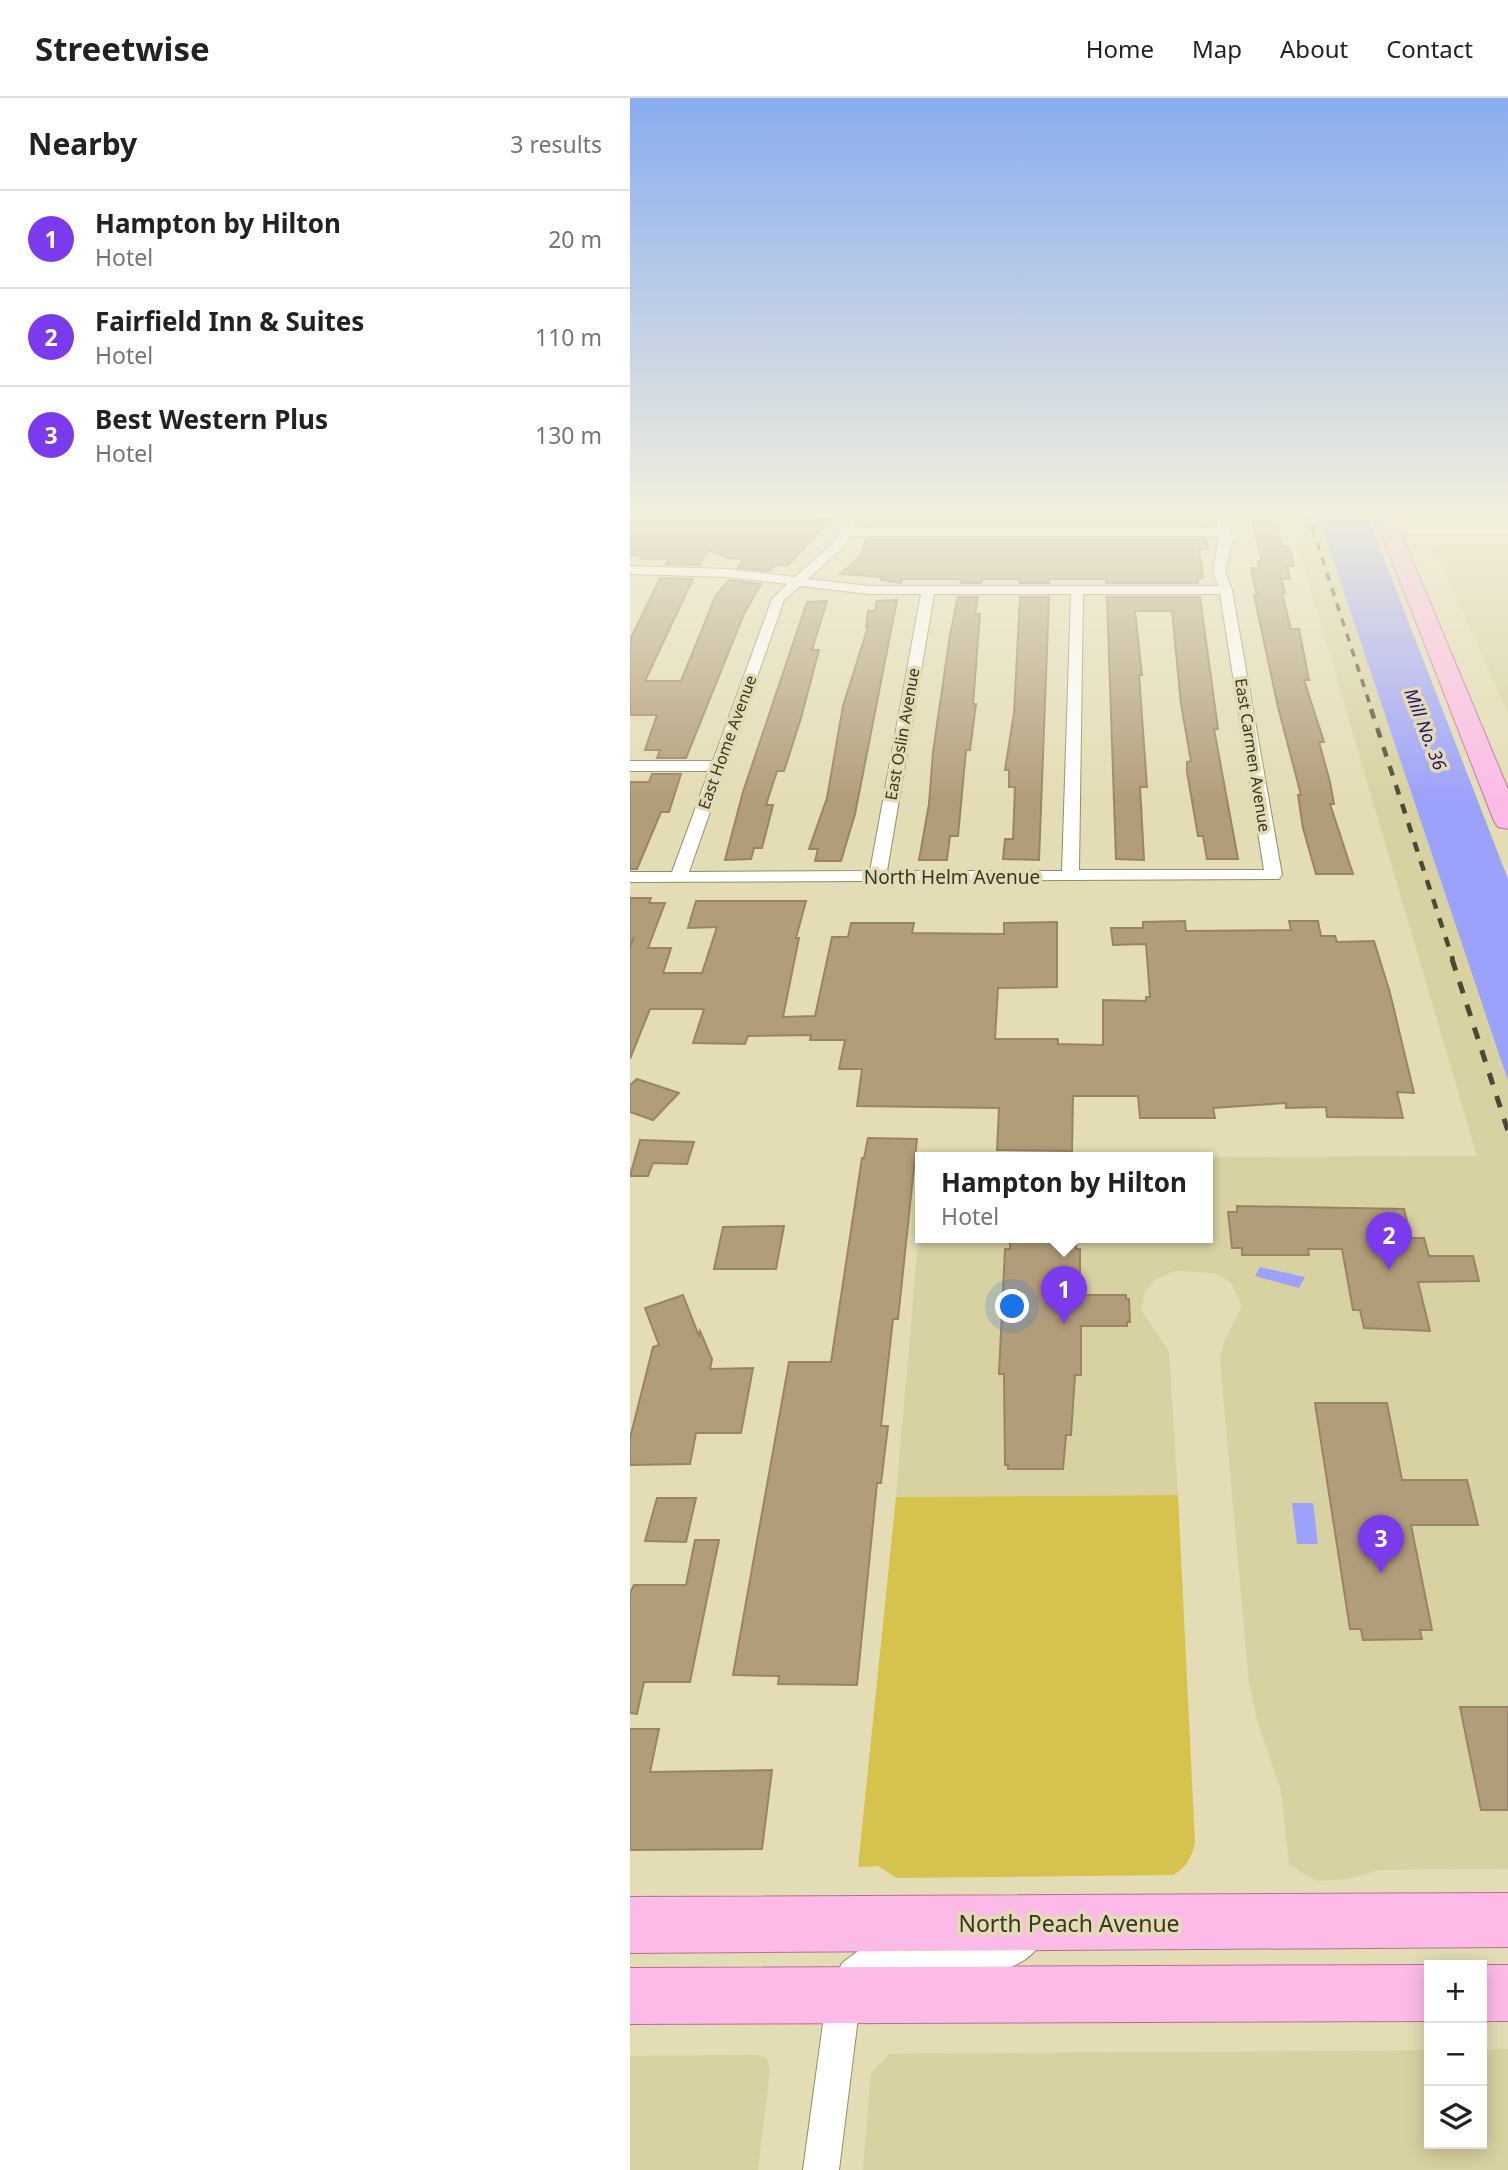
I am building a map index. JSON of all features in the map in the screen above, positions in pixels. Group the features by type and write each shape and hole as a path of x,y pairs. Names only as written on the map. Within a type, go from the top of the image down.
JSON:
{"main road":[{"path":"1426,609 1449,675 1508,821"},
{"path":"1439,609 1479,690"},
{"path":"1449,675 1473,706 1492,751 1508,757"},
{"name":"North Peach Avenue","path":"630,1925 1508,1920"},
{"path":"630,1996 1424,1993"},
{"path":"1487,1993 1508,1993"}],"street":[{"name":"East Home Avenue","path":"679,877 774,609"},
{"name":"East Oslin Avenue","path":"877,877 925,609"},
{"path":"1070,876 1077,609"},
{"name":"East Carmen Avenue","path":"1229,609 1273,875"},
{"path":"630,766 718,766"},
{"name":"North Helm Avenue","path":"630,877 1273,875"},
{"path":"821,2170 844,1994 856,1971 869,1962 884,1958 983,1958 998,1955 1012,1948 1041,1924"}],"shaded area":[{"path":"1316,609 1349,609 1508,1081 1508,1869 1379,1870 1348,1879 1316,1881 1289,1864 1281,1791 1257,1720 1249,1683 1220,1361 1223,1344 1242,1306 1231,1283 1215,1273 1175,1271 1156,1279 1145,1292 1141,1310 1169,1352 1178,1495 896,1497 918,1243 1213,1243 1213,1157 1477,1156"},
{"path":"1461,609 1508,609 1508,713"},
{"path":"1178,1495 1195,1843 1185,1865 1173,1875 897,1878 878,1866 858,1867 896,1497"},
{"path":"1508,2049 1508,2170 863,2170 871,2073 889,2054 1424,2050 1424,2149 1487,2149 1487,2050"},
{"path":"759,2055 767,2059 770,2069 758,2170 630,2170 630,2056"}],"water":[{"name":"Mill No. 36","path":"1349,609 1403,609 1508,879 1508,1081"},
{"path":"1260,1267 1305,1277 1299,1288 1255,1276"},
{"path":"1292,1503 1313,1503 1318,1544 1297,1544"}],"building":[{"path":"645,609 679,609 645,681 681,681 710,609 747,609 686,758 657,758 660,750 645,750 657,715 630,715 630,640"},
{"path":"805,609 825,609 812,650 819,650 801,718 784,771 777,771 766,805 773,805 762,848 754,848 751,859 725,860 743,792"},
{"path":"875,609 895,609 855,814 841,861 815,861 818,849 809,849 827,798 843,706 868,627 868,611"},
{"path":"956,609 976,609 975,614 980,614 973,704 976,704 970,750 966,750 958,836 950,836 947,860 919,860 929,804 933,752"},
{"path":"1019,609 1049,609 1039,860 1003,859 1005,839 1013,839 1015,787 1009,787 1009,770 1005,770 1014,713"},
{"path":"1107,609 1202,609 1218,729 1214,729 1238,859 1207,859 1203,836 1198,836 1187,772 1187,762 1191,761 1181,704 1172,611 1135,611 1142,675 1139,675 1147,787 1140,787 1144,860 1116,859"},
{"path":"1257,609 1286,609 1291,629 1299,629 1309,680 1304,680 1324,742 1319,742 1334,804 1330,804 1353,874 1316,874 1303,828 1298,795 1301,795 1278,707"},
{"path":"652,774 681,774 669,812 661,812 637,869 630,869 630,782 649,782"},
{"path":"630,898 651,898 649,903 665,903 648,948 671,948 663,973 702,973 717,927 688,928 696,901 806,901 796,938 799,938 783,1017 815,1016 832,937 848,937 851,923 914,923 912,933 1004,934 1004,923 1057,922 1057,987 998,988 995,1039 1058,1039 1058,1044 1103,1045 1103,1000 1146,1001 1146,997 1150,997 1146,944 1113,945 1111,928 1143,928 1143,922 1185,921 1186,931 1291,930 1289,921 1318,921 1321,936 1335,936 1337,942 1374,941 1390,993 1414,1093 1397,1092 1403,1118 1327,1117 1326,1107 1286,1108 1286,1103 1213,1108 1215,1118 1140,1118 1138,1096 1073,1096 1072,1151 997,1150 999,1108 857,1106 862,1069 839,1069 845,1040 810,1040 811,1035 748,1036 745,1044 693,1043 704,1009 650,1009 630,1059 630,948 634,937 630,947"},
{"path":"637,1079 679,1093 653,1120 630,1112 630,1085"},
{"path":"868,1138 917,1139 898,1319 893,1319 881,1426 888,1426 881,1483 877,1483 857,1685 778,1684 779,1676 733,1675 789,1362 831,1362"},
{"path":"640,1140 694,1142 687,1164 653,1163 648,1176 630,1176"},
{"path":"1237,1206 1404,1209 1411,1238 1424,1238 1429,1256 1473,1256 1479,1281 1418,1282 1430,1331 1364,1328 1360,1310 1353,1310 1342,1249 1308,1249 1309,1255 1242,1255 1242,1248 1232,1248 1228,1212 1237,1212"},
{"path":"784,1226 776,1269 714,1269 723,1227"},
{"path":"1010,1243 1076,1243 1076,1249 1080,1249 1080,1295 1126,1295 1126,1299 1129,1299 1130,1322 1127,1322 1127,1326 1081,1326 1081,1375 1075,1375 1071,1435 1066,1435 1063,1469 1008,1469 1008,1465 1005,1465 1004,1374 999,1374 1005,1249 1010,1249"},
{"path":"683,1295 699,1336 700,1331 712,1359 710,1369 753,1368 741,1433 696,1433 690,1464 630,1465 630,1438 653,1347 659,1345 645,1308"},
{"path":"1315,1403 1387,1403 1402,1480 1467,1480 1478,1525 1411,1525 1432,1630 1420,1630 1422,1639 1363,1640 1361,1629 1350,1629"},
{"path":"657,1498 696,1498 686,1542 645,1541"},
{"path":"695,1540 719,1540 690,1682 644,1682 637,1714 630,1713 630,1593 634,1585 686,1585"},
{"path":"1460,1707 1508,1707 1508,1810 1481,1810"},
{"path":"630,1729 659,1729 650,1772 772,1770 762,1849 630,1850"}],"railway":[{"path":"1339,609 1372,711"},
{"path":"1371,709 1453,960"},
{"path":"1452,959 1508,1131"}],"place":[{"name":"Fairfield Inn & Suites","path":"1389,1270"},
{"name":"Hampton by Hilton","path":"1064,1324"},
{"name":"Best Western Plus","path":"1381,1573"}]}
